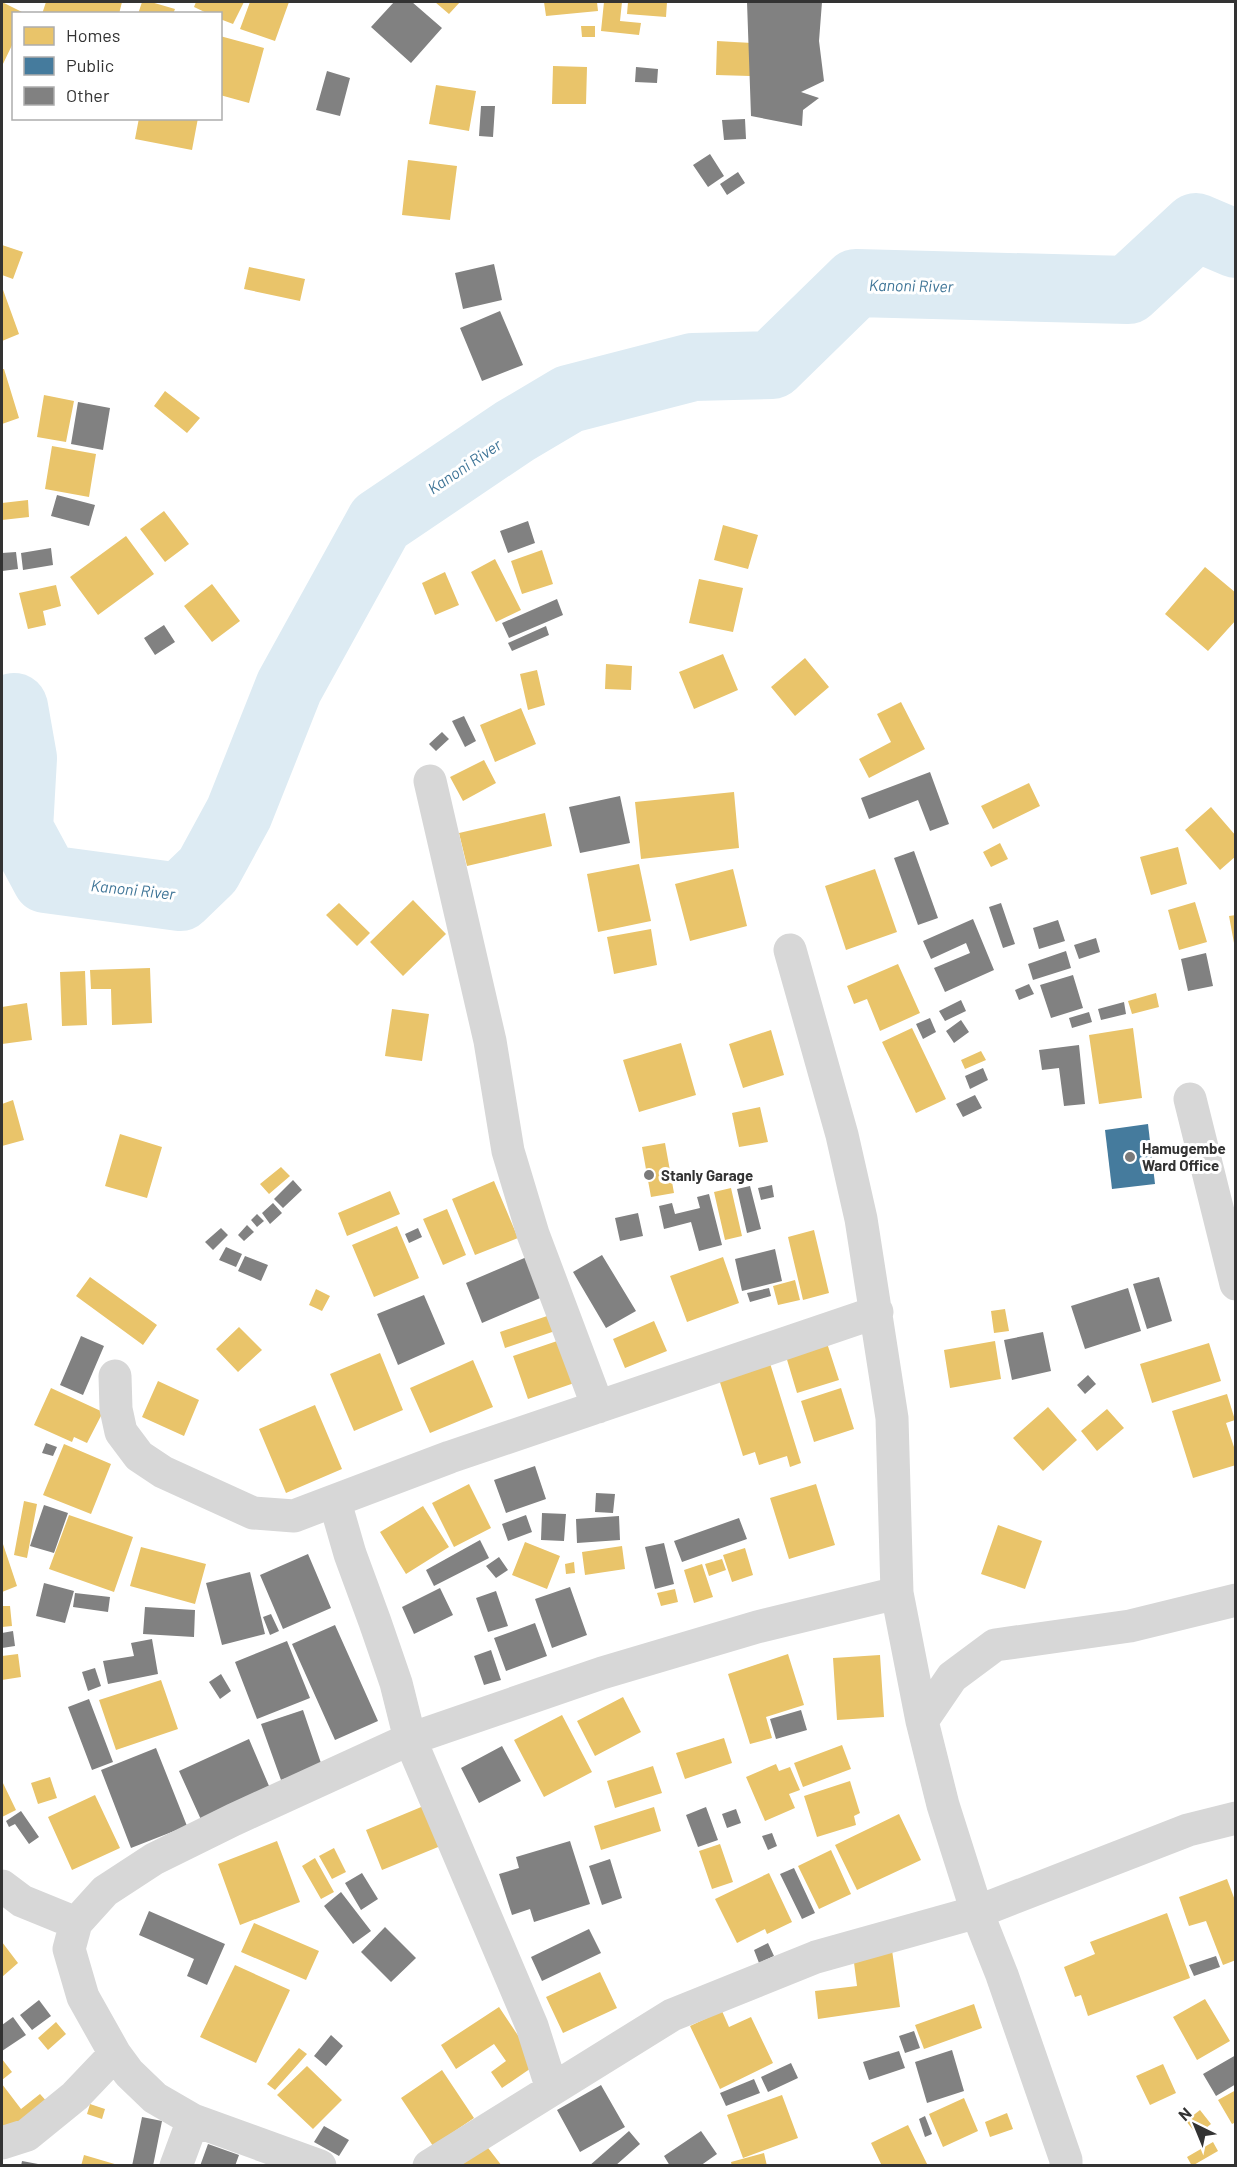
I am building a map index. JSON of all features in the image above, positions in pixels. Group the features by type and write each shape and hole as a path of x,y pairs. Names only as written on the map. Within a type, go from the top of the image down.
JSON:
{"street":[{"path":"430,781 490,1041 508,1151 533,1234 598,1407"},
{"path":"789,950 842,1135 861,1219 892,1418 897,1593 922,1721 944,1804 978,1912 1002,1975 1066,2160 1066,2166"},
{"path":"1190,1099 1236,1284"},
{"path":"115,1377 116,1409 121,1432 139,1456 164,1472 253,1513 294,1516 450,1457 877,1312"},
{"path":"335,1502 350,1554 396,1683 410,1739 532,2026 552,2089"},
{"path":"320,2166 193,2120 155,2098 129,2073 115,2054 83,1996 69,1949 76,1923 105,1890 154,1859 410,1739 602,1673 758,1627 897,1593"},
{"path":"922,1721 952,1677 995,1645 1130,1626 1236,1600"},
{"path":"429,2166 672,2015 816,1957 978,1912 1188,1830 1236,1818"},
{"path":"2,1886 22,1901 76,1923"},
{"path":"2,2143 27,2135 75,2096 115,2054"},
{"path":"176,2166 193,2120"}],"building: Homes":[{"path":"2,2 22,12 12,12 12,45 2,66"},
{"path":"46,2 122,2 120,12 43,12"},
{"path":"142,2 151,2 175,9 174,12 139,12"},
{"path":"196,2 244,2 233,24 222,20 222,12 205,12 194,7"},
{"path":"250,2 289,2 275,41 240,29"},
{"path":"435,2 460,2 449,14"},
{"path":"544,2 597,2 598,11 546,16"},
{"path":"604,2 622,2 620,21 641,23 639,35 601,31"},
{"path":"628,2 667,2 666,17 627,14"},
{"path":"581,26 595,26 595,37 582,37"},
{"path":"222,37 264,48 249,103 222,96"},
{"path":"717,41 752,43 750,76 716,75"},
{"path":"553,66 587,67 586,104 552,104"},
{"path":"436,85 476,91 469,131 429,124"},
{"path":"139,120 198,120 192,150 135,139"},
{"path":"408,160 457,166 450,220 402,215"},
{"path":"2,245 23,252 13,279 2,275"},
{"path":"249,267 305,279 300,301 244,289"},
{"path":"2,287 19,334 2,341"},
{"path":"2,369 4,369 19,418 2,424"},
{"path":"165,391 200,418 187,433 154,406"},
{"path":"44,395 74,401 66,442 37,437"},
{"path":"52,446 96,454 89,497 45,489"},
{"path":"28,500 29,517 2,520 2,503"},
{"path":"164,511 189,544 165,562 140,529"},
{"path":"723,525 758,535 748,569 714,560"},
{"path":"126,536 154,574 98,615 70,577"},
{"path":"542,550 553,584 522,594 511,561"},
{"path":"495,559 521,610 496,622 471,572"},
{"path":"1205,567 1236,593 1236,620 1208,651 1165,614"},
{"path":"445,572 459,605 435,615 422,583"},
{"path":"699,579 743,588 733,632 689,623"},
{"path":"212,584 240,621 212,642 184,606"},
{"path":"56,585 61,606 43,611 46,625 28,629 19,593"},
{"path":"723,654 738,690 694,709 679,672"},
{"path":"805,658 829,687 795,716 771,687"},
{"path":"606,664 632,666 631,690 605,689"},
{"path":"537,670 545,705 528,710 520,674"},
{"path":"901,702 925,749 869,778 859,759 891,742 877,714"},
{"path":"521,708 536,744 495,762 480,725"},
{"path":"484,760 496,783 463,801 450,777"},
{"path":"1029,783 1040,806 993,829 981,806"},
{"path":"734,792 739,848 641,859 635,802"},
{"path":"1211,807 1236,836 1236,856 1220,870 1185,830"},
{"path":"545,813 552,846 467,866 459,833"},
{"path":"1000,843 1008,859 991,867 983,852"},
{"path":"1178,847 1187,884 1151,895 1140,857"},
{"path":"639,864 651,921 598,932 587,874"},
{"path":"733,869 747,926 690,941 675,884"},
{"path":"875,869 897,932 846,950 825,886"},
{"path":"413,900 446,934 403,976 370,942"},
{"path":"1195,902 1207,942 1179,950 1168,910"},
{"path":"339,903 370,933 357,946 326,915"},
{"path":"1236,915 1236,943 1234,943 1229,916"},
{"path":"651,929 657,965 614,974 607,937"},
{"path":"898,964 920,1013 880,1031 867,999 854,1004 847,986"},
{"path":"150,968 152,1023 112,1025 111,989 91,989 90,970"},
{"path":"85,971 87,1025 62,1026 60,972"},
{"path":"1156,993 1159,1007 1132,1014 1128,1001"},
{"path":"27,1003 32,1040 2,1044 2,1007"},
{"path":"392,1009 429,1014 422,1061 385,1056"},
{"path":"912,1028 946,1099 916,1113 882,1042"},
{"path":"1133,1028 1142,1098 1099,1104 1089,1035"},
{"path":"771,1030 784,1075 743,1088 729,1044"},
{"path":"681,1043 696,1095 639,1112 623,1060"},
{"path":"981,1051 986,1060 965,1069 961,1060"},
{"path":"13,1100 24,1140 2,1146 2,1104"},
{"path":"760,1107 768,1142 739,1147 732,1113"},
{"path":"120,1134 162,1147 147,1198 105,1186"},
{"path":"665,1143 674,1193 651,1197 642,1147"},
{"path":"281,1167 290,1176 269,1194 260,1184"},
{"path":"494,1181 518,1238 475,1255 452,1199"},
{"path":"731,1188 742,1236 725,1240 714,1192"},
{"path":"390,1191 400,1214 347,1236 338,1213"},
{"path":"447,1209 466,1255 443,1265 423,1219"},
{"path":"397,1226 419,1278 374,1297 352,1245"},
{"path":"814,1230 829,1293 803,1300 788,1237"},
{"path":"723,1257 739,1303 687,1322 670,1276"},
{"path":"90,1277 157,1325 143,1345 76,1296"},
{"path":"795,1280 800,1300 778,1305 773,1286"},
{"path":"316,1289 330,1296 322,1311 309,1305"},
{"path":"1005,1309 1009,1331 994,1333 991,1311"},
{"path":"553,1314 558,1330 505,1348 500,1332"},
{"path":"654,1321 667,1351 625,1368 613,1339"},
{"path":"239,1327 262,1350 238,1372 216,1349"},
{"path":"566,1338 580,1381 528,1399 513,1356"},
{"path":"826,1340 839,1380 797,1393 785,1353"},
{"path":"995,1341 1001,1379 950,1388 944,1350"},
{"path":"1209,1343 1221,1381 1152,1403 1140,1364"},
{"path":"380,1353 403,1410 354,1431 330,1374"},
{"path":"473,1360 493,1407 430,1433 410,1388"},
{"path":"769,1360 801,1463 790,1467 787,1456 759,1465 755,1452 743,1456 718,1376"},
{"path":"158,1381 199,1400 184,1436 142,1417"},
{"path":"51,1388 103,1412 87,1443 74,1437 72,1442 34,1425"},
{"path":"841,1388 854,1429 814,1442 801,1401"},
{"path":"1227,1394 1235,1420 1226,1423 1236,1453 1236,1465 1193,1478 1172,1411"},
{"path":"315,1405 342,1469 286,1493 259,1429"},
{"path":"1048,1407 1077,1440 1043,1471 1013,1438"},
{"path":"1107,1409 1124,1428 1097,1451 1081,1431"},
{"path":"64,1444 111,1464 91,1514 43,1495"},
{"path":"469,1484 491,1528 454,1547 432,1503"},
{"path":"816,1484 835,1545 789,1559 770,1498"},
{"path":"24,1501 37,1504 27,1558 14,1555"},
{"path":"423,1506 449,1547 406,1574 380,1532"},
{"path":"69,1515 133,1537 114,1592 49,1569"},
{"path":"998,1525 1042,1541 1025,1589 981,1574"},
{"path":"2,1541 17,1586 2,1592"},
{"path":"525,1542 560,1556 547,1589 512,1575"},
{"path":"622,1546 625,1569 585,1575 582,1552"},
{"path":"141,1547 206,1564 195,1604 130,1586"},
{"path":"745,1548 753,1575 732,1582 723,1555"},
{"path":"722,1559 726,1570 709,1576 705,1564"},
{"path":"574,1562 575,1573 566,1574 565,1564"},
{"path":"702,1564 713,1597 694,1603 684,1570"},
{"path":"675,1589 678,1602 661,1606 657,1593"},
{"path":"2,1606 10,1606 12,1626 2,1627"},
{"path":"18,1654 21,1677 2,1680 2,1656"},
{"path":"788,1654 804,1705 766,1717 772,1738 750,1744 728,1674"},
{"path":"880,1655 884,1717 837,1720 833,1658"},
{"path":"161,1680 178,1729 116,1750 99,1700"},
{"path":"623,1697 641,1732 595,1756 577,1721"},
{"path":"562,1715 592,1772 544,1797 514,1740"},
{"path":"724,1738 732,1763 685,1779 676,1753"},
{"path":"842,1745 851,1769 803,1787 794,1763"},
{"path":"776,1764 779,1771 790,1767 800,1790 789,1794 795,1808 765,1821 746,1777"},
{"path":"653,1766 662,1793 615,1808 607,1781"},
{"path":"50,1777 57,1798 38,1804 31,1783"},
{"path":"2,1781 16,1810 2,1817"},
{"path":"850,1781 860,1813 854,1816 856,1825 817,1837 804,1796"},
{"path":"95,1795 120,1848 72,1870 48,1817"},
{"path":"426,1805 443,1845 382,1870 366,1830"},
{"path":"654,1807 661,1831 601,1850 594,1826"},
{"path":"899,1814 921,1860 857,1890 835,1845"},
{"path":"277,1841 300,1902 240,1925 218,1864"},
{"path":"720,1844 733,1882 712,1889 699,1851"},
{"path":"334,1848 346,1872 332,1879 319,1856"},
{"path":"831,1850 851,1894 819,1909 798,1866"},
{"path":"315,1858 334,1892 321,1899 302,1866"},
{"path":"769,1873 792,1922 767,1934 765,1929 737,1943 715,1899"},
{"path":"1227,1879 1236,1903 1236,1960 1223,1965 1206,1921 1189,1926 1179,1897"},
{"path":"1167,1913 1190,1978 1088,2016 1081,1995 1075,1997 1064,1967 1095,1954 1090,1942"},
{"path":"254,1923 319,1951 306,1980 241,1952"},
{"path":"2,1942 18,1963 2,1977"},
{"path":"892,1950 900,2007 818,2019 815,1991 857,1986 853,1955"},
{"path":"235,1965 290,1990 256,2063 200,2037"},
{"path":"600,1972 617,2008 563,2033 546,1997"},
{"path":"1205,1999 1230,2041 1197,2060 1173,2017"},
{"path":"974,2004 982,2028 924,2049 915,2025"},
{"path":"499,2007 537,2064 502,2088 491,2072 506,2061 494,2044 456,2069 441,2045"},
{"path":"722,2011 729,2027 751,2017 773,2063 720,2089 690,2026"},
{"path":"56,2022 66,2034 48,2050 38,2038"},
{"path":"299,2048 307,2054 275,2090 267,2084"},
{"path":"2,2059 12,2072 2,2080"},
{"path":"1163,2064 1176,2093 1150,2105 1136,2076"},
{"path":"307,2066 342,2100 313,2129 277,2095"},
{"path":"442,2070 474,2118 433,2146 401,2098"},
{"path":"2,2084 21,2109 40,2094 49,2104 10,2135 2,2125"},
{"path":"1236,2090 1236,2122 1232,2124 1218,2100"},
{"path":"782,2095 798,2138 743,2158 727,2115"},
{"path":"964,2098 978,2131 943,2147 929,2114"},
{"path":"90,2104 105,2109 102,2119 87,2114"},
{"path":"1200,2110 1211,2124 1197,2135 1186,2121"},
{"path":"1007,2113 1013,2129 990,2137 985,2122"},
{"path":"908,2125 928,2166 882,2166 871,2143"},
{"path":"1213,2142 1218,2151 1192,2166 1187,2157"},
{"path":"485,2144 502,2166 460,2166"},
{"path":"764,2153 767,2166 732,2166 731,2162"},
{"path":"84,2155 118,2165 81,2166"}],"building: Public":[{"name":"Hamugembe Ward Office","path":"1148,1124 1155,1184 1112,1189 1105,1130"}],"building: Other":[{"path":"394,2 412,2 442,28 411,63 371,27"},
{"path":"747,2 822,2 819,41 824,81 801,92 819,98 803,110 802,126 751,116"},
{"path":"636,67 658,69 657,83 635,82"},
{"path":"327,71 350,78 340,116 316,110"},
{"path":"481,106 495,106 493,137 479,136"},
{"path":"745,119 746,139 724,140 722,120"},
{"path":"710,154 724,176 708,187 693,165"},
{"path":"738,172 745,183 727,195 720,184"},
{"path":"494,264 502,300 463,309 455,273"},
{"path":"500,311 523,365 482,381 460,328"},
{"path":"78,402 110,408 103,450 71,444"},
{"path":"57,495 95,505 89,526 51,516"},
{"path":"528,521 535,543 508,553 500,531"},
{"path":"51,548 53,565 23,570 21,553"},
{"path":"16,552 18,569 2,571 2,553"},
{"path":"557,599 563,615 509,638 502,623"},
{"path":"164,625 175,642 155,655 144,638"},
{"path":"546,626 549,635 512,651 508,643"},
{"path":"464,716 476,741 465,747 452,721"},
{"path":"442,732 449,739 436,751 429,744"},
{"path":"930,772 949,824 930,831 918,800 869,819 861,798"},
{"path":"620,796 630,843 580,853 569,807"},
{"path":"914,851 938,918 918,925 894,858"},
{"path":"1001,903 1015,944 1003,948 989,907"},
{"path":"973,919 994,970 945,992 934,968 970,953 966,943 931,959 923,941"},
{"path":"1058,920 1065,941 1039,949 1033,928"},
{"path":"1096,938 1100,952 1079,959 1074,945"},
{"path":"1066,951 1071,968 1033,980 1028,964"},
{"path":"1206,953 1213,986 1188,991 1181,959"},
{"path":"1073,975 1083,1008 1051,1018 1040,985"},
{"path":"1029,984 1034,994 1019,1000 1015,990"},
{"path":"961,1000 966,1011 945,1021 939,1011"},
{"path":"1124,1002 1126,1014 1101,1020 1098,1009"},
{"path":"1089,1012 1092,1022 1072,1028 1069,1018"},
{"path":"930,1018 936,1032 923,1039 916,1024"},
{"path":"961,1020 969,1032 954,1043 946,1031"},
{"path":"1079,1045 1085,1104 1064,1106 1059,1068 1042,1070 1039,1050"},
{"path":"983,1068 988,1080 970,1089 965,1076"},
{"path":"975,1095 982,1108 963,1117 956,1104"},
{"path":"293,1180 302,1190 283,1208 274,1199"},
{"path":"772,1185 774,1197 761,1200 758,1188"},
{"path":"750,1186 761,1229 747,1233 737,1189"},
{"path":"709,1194 722,1245 699,1251 691,1222 664,1229 659,1206 672,1203 675,1214 700,1208 697,1197"},
{"path":"273,1203 282,1213 270,1224 262,1213"},
{"path":"638,1213 643,1236 620,1241 615,1218"},
{"path":"257,1214 264,1221 257,1227 251,1220"},
{"path":"247,1225 254,1232 244,1241 238,1235"},
{"path":"221,1228 228,1235 213,1250 205,1242"},
{"path":"418,1228 422,1237 409,1243 405,1234"},
{"path":"226,1247 242,1254 236,1267 219,1260"},
{"path":"775,1249 782,1281 742,1291 735,1259"},
{"path":"602,1255 636,1311 606,1328 573,1272"},
{"path":"245,1256 268,1265 261,1281 238,1271"},
{"path":"529,1256 545,1296 482,1323 466,1283"},
{"path":"1159,1277 1172,1321 1147,1329 1133,1284"},
{"path":"769,1288 771,1296 750,1302 747,1293"},
{"path":"1128,1288 1141,1331 1085,1349 1071,1306"},
{"path":"424,1295 445,1344 398,1365 377,1314"},
{"path":"1043,1332 1051,1371 1012,1380 1004,1340"},
{"path":"81,1336 104,1346 83,1395 60,1385"},
{"path":"1088,1375 1096,1384 1085,1394 1077,1385"},
{"path":"46,1443 57,1447 53,1456 42,1453"},
{"path":"535,1466 546,1499 506,1513 494,1480"},
{"path":"596,1493 615,1494 613,1513 595,1512"},
{"path":"44,1505 68,1513 54,1553 30,1546"},
{"path":"542,1513 566,1514 564,1541 541,1540"},
{"path":"526,1515 532,1532 508,1541 502,1524"},
{"path":"619,1516 620,1540 577,1543 576,1519"},
{"path":"739,1518 747,1539 682,1562 674,1541"},
{"path":"480,1540 489,1558 434,1586 426,1570"},
{"path":"664,1543 674,1584 655,1589 645,1547"},
{"path":"308,1554 331,1608 283,1629 260,1575"},
{"path":"499,1557 508,1570 496,1578 486,1566"},
{"path":"250,1572 265,1634 222,1645 206,1583"},
{"path":"44,1583 74,1591 65,1623 36,1616"},
{"path":"570,1587 587,1635 552,1648 535,1599"},
{"path":"440,1588 453,1615 414,1634 402,1607"},
{"path":"496,1591 508,1626 488,1632 476,1598"},
{"path":"75,1593 110,1597 108,1612 73,1607"},
{"path":"145,1607 195,1610 194,1637 143,1634"},
{"path":"271,1614 279,1631 270,1635 263,1617"},
{"path":"535,1623 547,1656 506,1671 494,1638"},
{"path":"335,1625 378,1721 335,1740 292,1644"},
{"path":"13,1631 15,1646 2,1648 2,1633"},
{"path":"152,1639 158,1674 108,1684 103,1661 134,1656 131,1643"},
{"path":"287,1641 310,1698 257,1719 235,1662"},
{"path":"491,1650 501,1680 484,1685 474,1656"},
{"path":"95,1668 101,1686 88,1691 82,1672"},
{"path":"221,1674 231,1691 220,1699 209,1682"},
{"path":"89,1699 113,1762 92,1770 68,1707"},
{"path":"303,1710 322,1766 281,1780 261,1724"},
{"path":"801,1710 807,1730 776,1739 770,1719"},
{"path":"249,1739 272,1793 203,1824 179,1771"},
{"path":"502,1746 521,1781 479,1803 461,1768"},
{"path":"156,1748 187,1826 131,1848 101,1770"},
{"path":"706,1807 718,1840 698,1847 686,1815"},
{"path":"736,1809 741,1823 727,1828 722,1814"},
{"path":"21,1811 39,1837 29,1844 15,1824 9,1827 6,1821"},
{"path":"772,1833 777,1846 768,1850 762,1836"},
{"path":"570,1841 590,1904 534,1922 530,1909 512,1915 499,1874 519,1868 516,1857"},
{"path":"610,1859 622,1898 602,1905 589,1866"},
{"path":"794,1868 815,1913 802,1919 780,1874"},
{"path":"362,1873 378,1899 361,1910 345,1883"},
{"path":"341,1892 371,1931 353,1944 324,1906"},
{"path":"149,1911 225,1944 207,1985 187,1976 194,1959 139,1935"},
{"path":"385,1927 416,1958 391,1982 361,1952"},
{"path":"589,1929 601,1953 542,1981 531,1957"},
{"path":"768,1943 774,1956 759,1963 754,1950"},
{"path":"1216,1956 1220,1967 1194,1976 1189,1965"},
{"path":"39,2000 51,2016 32,2030 20,2015"},
{"path":"13,2017 26,2035 2,2051 2,2025"},
{"path":"914,2031 920,2048 905,2053 899,2036"},
{"path":"331,2035 343,2046 326,2066 314,2056"},
{"path":"952,2050 964,2091 927,2103 915,2062"},
{"path":"899,2051 905,2068 869,2080 863,2062"},
{"path":"1236,2055 1236,2084 1216,2096 1203,2074"},
{"path":"791,2063 798,2078 768,2092 761,2077"},
{"path":"754,2079 760,2093 726,2106 720,2093"},
{"path":"601,2085 625,2127 580,2152 557,2110"},
{"path":"925,2116 932,2134 925,2137 919,2119"},
{"path":"142,2117 162,2121 153,2166 132,2166"},
{"path":"324,2126 349,2140 339,2156 314,2142"},
{"path":"629,2131 640,2144 615,2166 589,2166"},
{"path":"701,2131 717,2154 700,2166 670,2166 664,2156"},
{"path":"208,2144 239,2155 235,2166 200,2166"},
{"path":"22,2161 38,2164 38,2166 21,2166"}],"waterway":[{"name":"Kanoni River","path":"2,710 14,707 23,758 19,829 46,879 180,897 208,870 239,813 289,687 380,522 515,431 569,399 693,367 772,365 856,283 1128,290 1196,227 1236,244"}],"place":[{"name":"Hamugembe Ward Office","path":"1130,1157"},
{"name":"Stanly Garage","path":"649,1175"}]}
